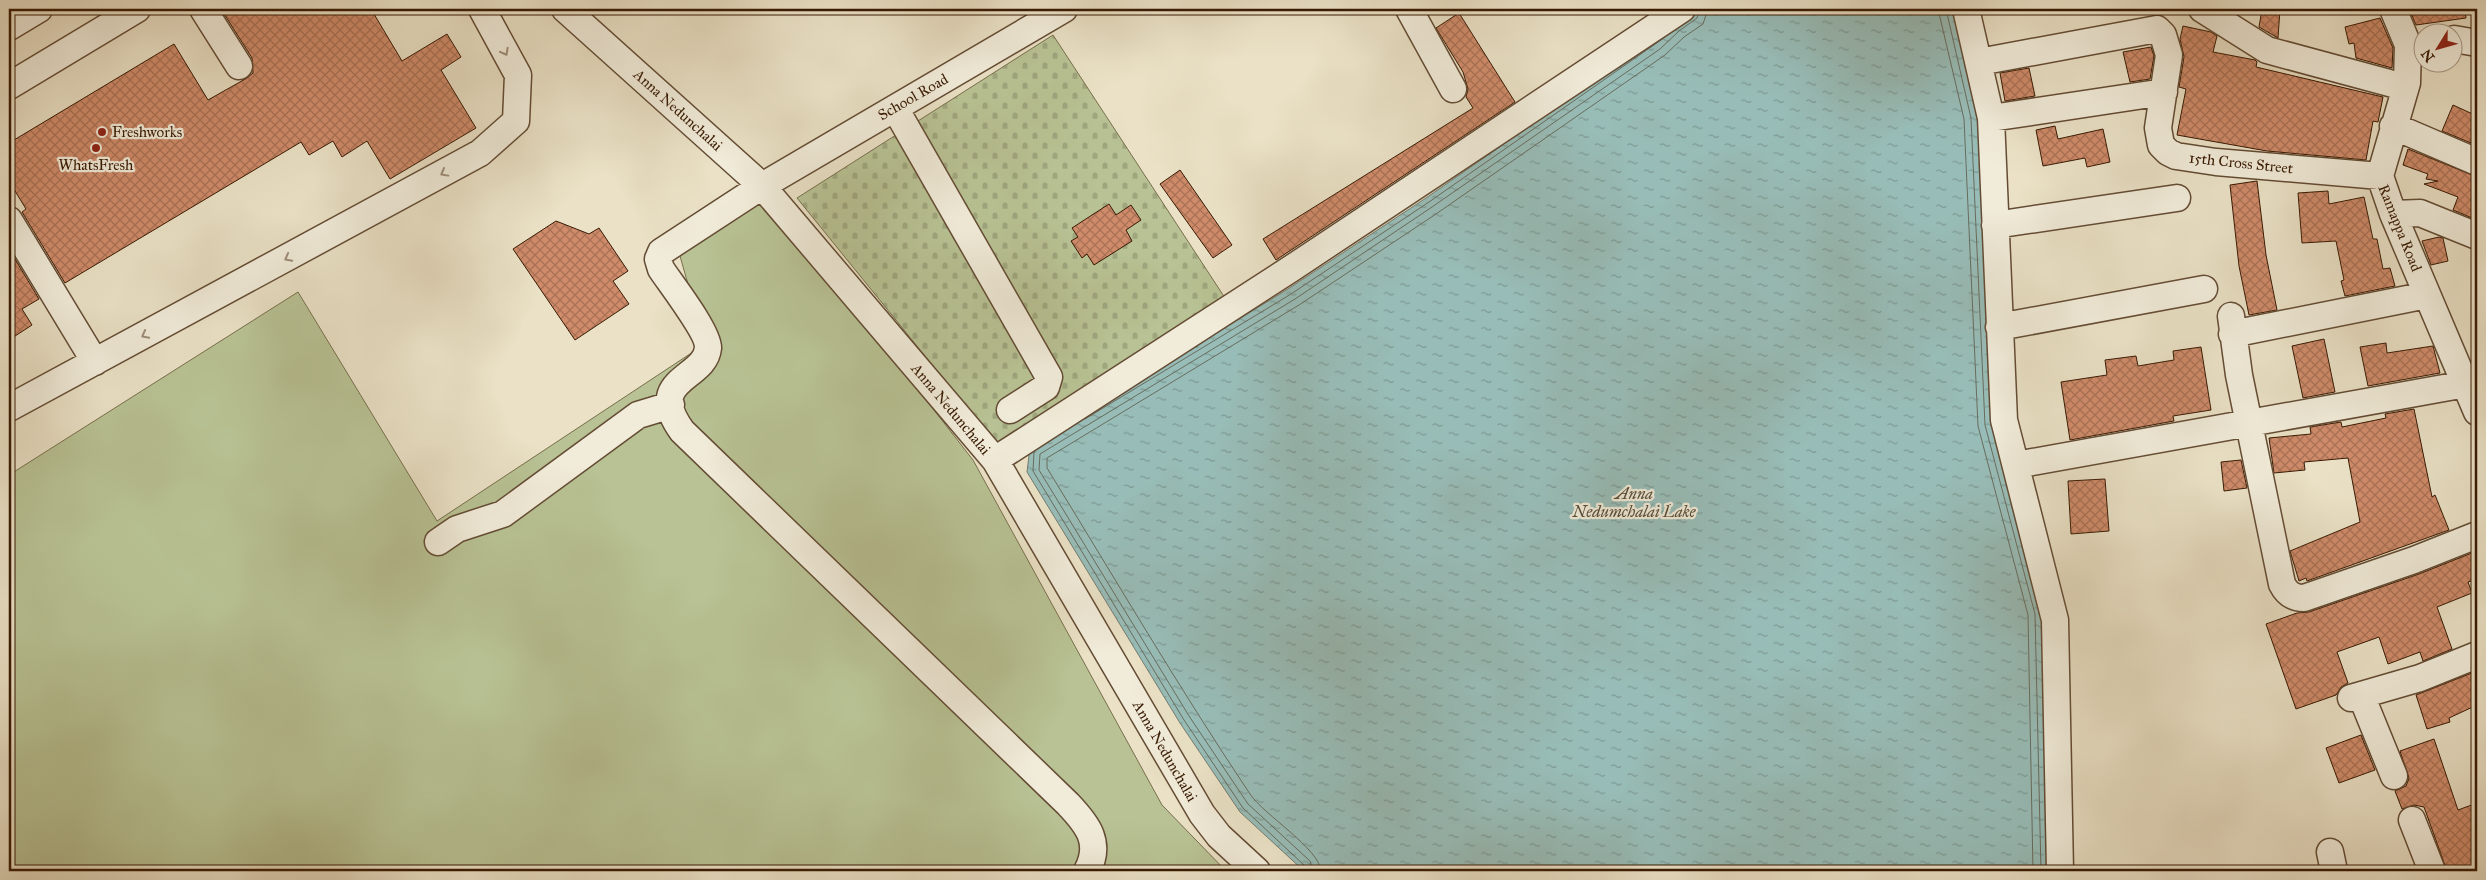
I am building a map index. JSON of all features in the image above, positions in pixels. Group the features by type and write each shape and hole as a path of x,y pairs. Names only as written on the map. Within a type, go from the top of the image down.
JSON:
{"street":[{"path":"9,27 39,9"},
{"path":"9,86 137,9"},
{"path":"203,9 239,66"},
{"path":"9,408 480,153 516,121 518,75 482,9"},
{"name":"Anna Nedunchalai","path":"565,9 762,186 994,460 1202,814 1219,836 1257,871"},
{"name":"School Road","path":"671,405 674,386 702,361 708,348 704,332 661,269 658,259 661,252 762,186 1064,9"},
{"path":"1409,9 1453,89"},
{"path":"994,460 1289,270 1682,9"},
{"path":"1966,9 1980,62 1991,118 2004,420 2055,620 2060,871"},
{"path":"2202,9 2267,50 2393,84 2407,83"},
{"name":"Ramappa Road","path":"2393,9 2414,41"},
{"name":"15th Cross Street","path":"1980,62 2157,29 2163,35 2169,55 2158,137 2160,145 2176,156 2216,162 2380,176"},
{"path":"2464,41 2477,43"},
{"name":"Ramappa Road","path":"2414,53 2380,176 2393,214 2477,412"},
{"path":"1991,118 2164,92"},
{"path":"895,108 1049,377 1046,387 1010,410"},
{"path":"2393,126 2477,162"},
{"path":"1995,225 2177,198"},
{"path":"2393,214 2420,213 2477,236"},
{"path":"9,220 95,362"},
{"path":"2000,327 2204,290"},
{"path":"2427,295 2232,325 2249,423 2282,584 2291,596 2304,598 2414,560 2477,535"},
{"path":"2016,465 2466,384"},
{"path":"438,542 457,528 503,514 638,415 671,405 675,420 682,431 1085,822 1094,843 1087,871"},
{"path":"2394,776 2356,696 2420,678 2477,655"},
{"path":"2412,820 2432,871"}],"green space":[{"path":"1053,35 1227,301 998,446 797,198"},
{"path":"762,190 973,460 1162,805 1226,871 9,871 9,475 298,292 437,521 705,344 676,242"}],"water":[{"name":"Anna Nedumchalai Lake","path":"1692,9 1956,9 1983,116 1996,424 2046,613 2052,871 1304,871 1240,812 1180,723 1027,472 1030,447 1288,289 1426,198 1654,40"}],"building":[{"path":"221,9 371,9 402,61 447,34 461,57 441,70 476,128 390,179 367,141 342,157 333,141 309,155 301,142 65,283 22,212 26,209 9,181 9,143 174,44 208,100 247,78 253,73 252,58"},
{"path":"2262,9 2280,9 2278,38 2259,27"},
{"path":"2417,9 2465,9 2466,18 2437,22 2415,22 2410,11"},
{"path":"1459,13 1515,102 1276,260 1263,239 1473,108 1466,97 1468,89 1463,72 1436,28"},
{"path":"2380,18 2393,48 2392,68 2356,58 2354,43 2349,44 2345,27"},
{"path":"2183,26 2211,32 2217,36 2213,52 2255,60 2257,62 2256,67 2383,97 2378,122 2373,121 2366,160 2267,151 2177,135 2186,89 2179,87 2184,57 2180,39"},
{"path":"2151,47 2154,56 2150,79 2130,82 2123,52"},
{"path":"2029,68 2035,96 2005,101 2000,73"},
{"path":"2453,105 2477,116 2477,128 2471,143 2442,131"},
{"path":"2055,126 2058,139 2103,129 2110,162 2087,167 2085,158 2043,166 2036,130"},
{"path":"2408,149 2477,177 2477,220 2453,210 2458,197 2424,184 2438,181 2426,179 2428,174 2403,165"},
{"path":"1180,170 1232,245 1213,258 1160,184"},
{"path":"2257,181 2266,255 2277,310 2249,315 2239,266 2230,185"},
{"path":"2328,191 2329,204 2364,197 2373,239 2377,239 2383,269 2390,268 2395,286 2345,296 2341,281 2344,280 2336,241 2302,243 2298,193"},
{"path":"1109,204 1116,215 1131,205 1141,220 1126,230 1132,241 1094,265 1087,254 1082,258 1071,241 1078,237 1072,228"},
{"path":"556,221 589,234 599,228 628,271 613,281 629,304 575,340 513,249"},
{"path":"2439,237 2443,238 2448,261 2431,265 2422,241"},
{"path":"9,249 39,299 22,309 32,325 9,340"},
{"path":"2324,339 2335,392 2303,398 2292,346"},
{"path":"2386,343 2387,353 2433,346 2440,373 2368,386 2360,347"},
{"path":"2201,347 2211,410 2173,416 2174,421 2070,440 2061,382 2107,375 2105,360 2136,356 2138,366 2174,360 2173,351"},
{"path":"2414,409 2432,497 2435,495 2449,530 2307,581 2306,578 2299,581 2290,551 2360,522 2348,458 2304,462 2305,470 2274,473 2269,438 2311,434 2310,427 2341,422 2342,427 2386,418 2385,414"},
{"path":"2241,460 2247,488 2224,491 2221,462"},
{"path":"2105,479 2109,531 2071,534 2068,481"},
{"path":"2477,551 2477,579 2468,582 2472,593 2437,607 2452,649 2423,661 2420,652 2388,664 2379,637 2337,652 2348,683 2341,687 2336,695 2296,709 2266,624 2297,613 2309,612 2419,574"},
{"path":"2477,671 2477,705 2449,718 2450,722 2427,729 2416,695"},
{"path":"2361,735 2375,770 2339,783 2326,748"},
{"path":"2434,739 2458,810 2477,803 2477,871 2447,871 2424,807 2414,805 2402,809 2395,791 2406,786 2409,778 2400,751"}],"place":[{"name":"Freshworks","path":"102,132"},
{"name":"WhatsFresh","path":"96,148"}]}
